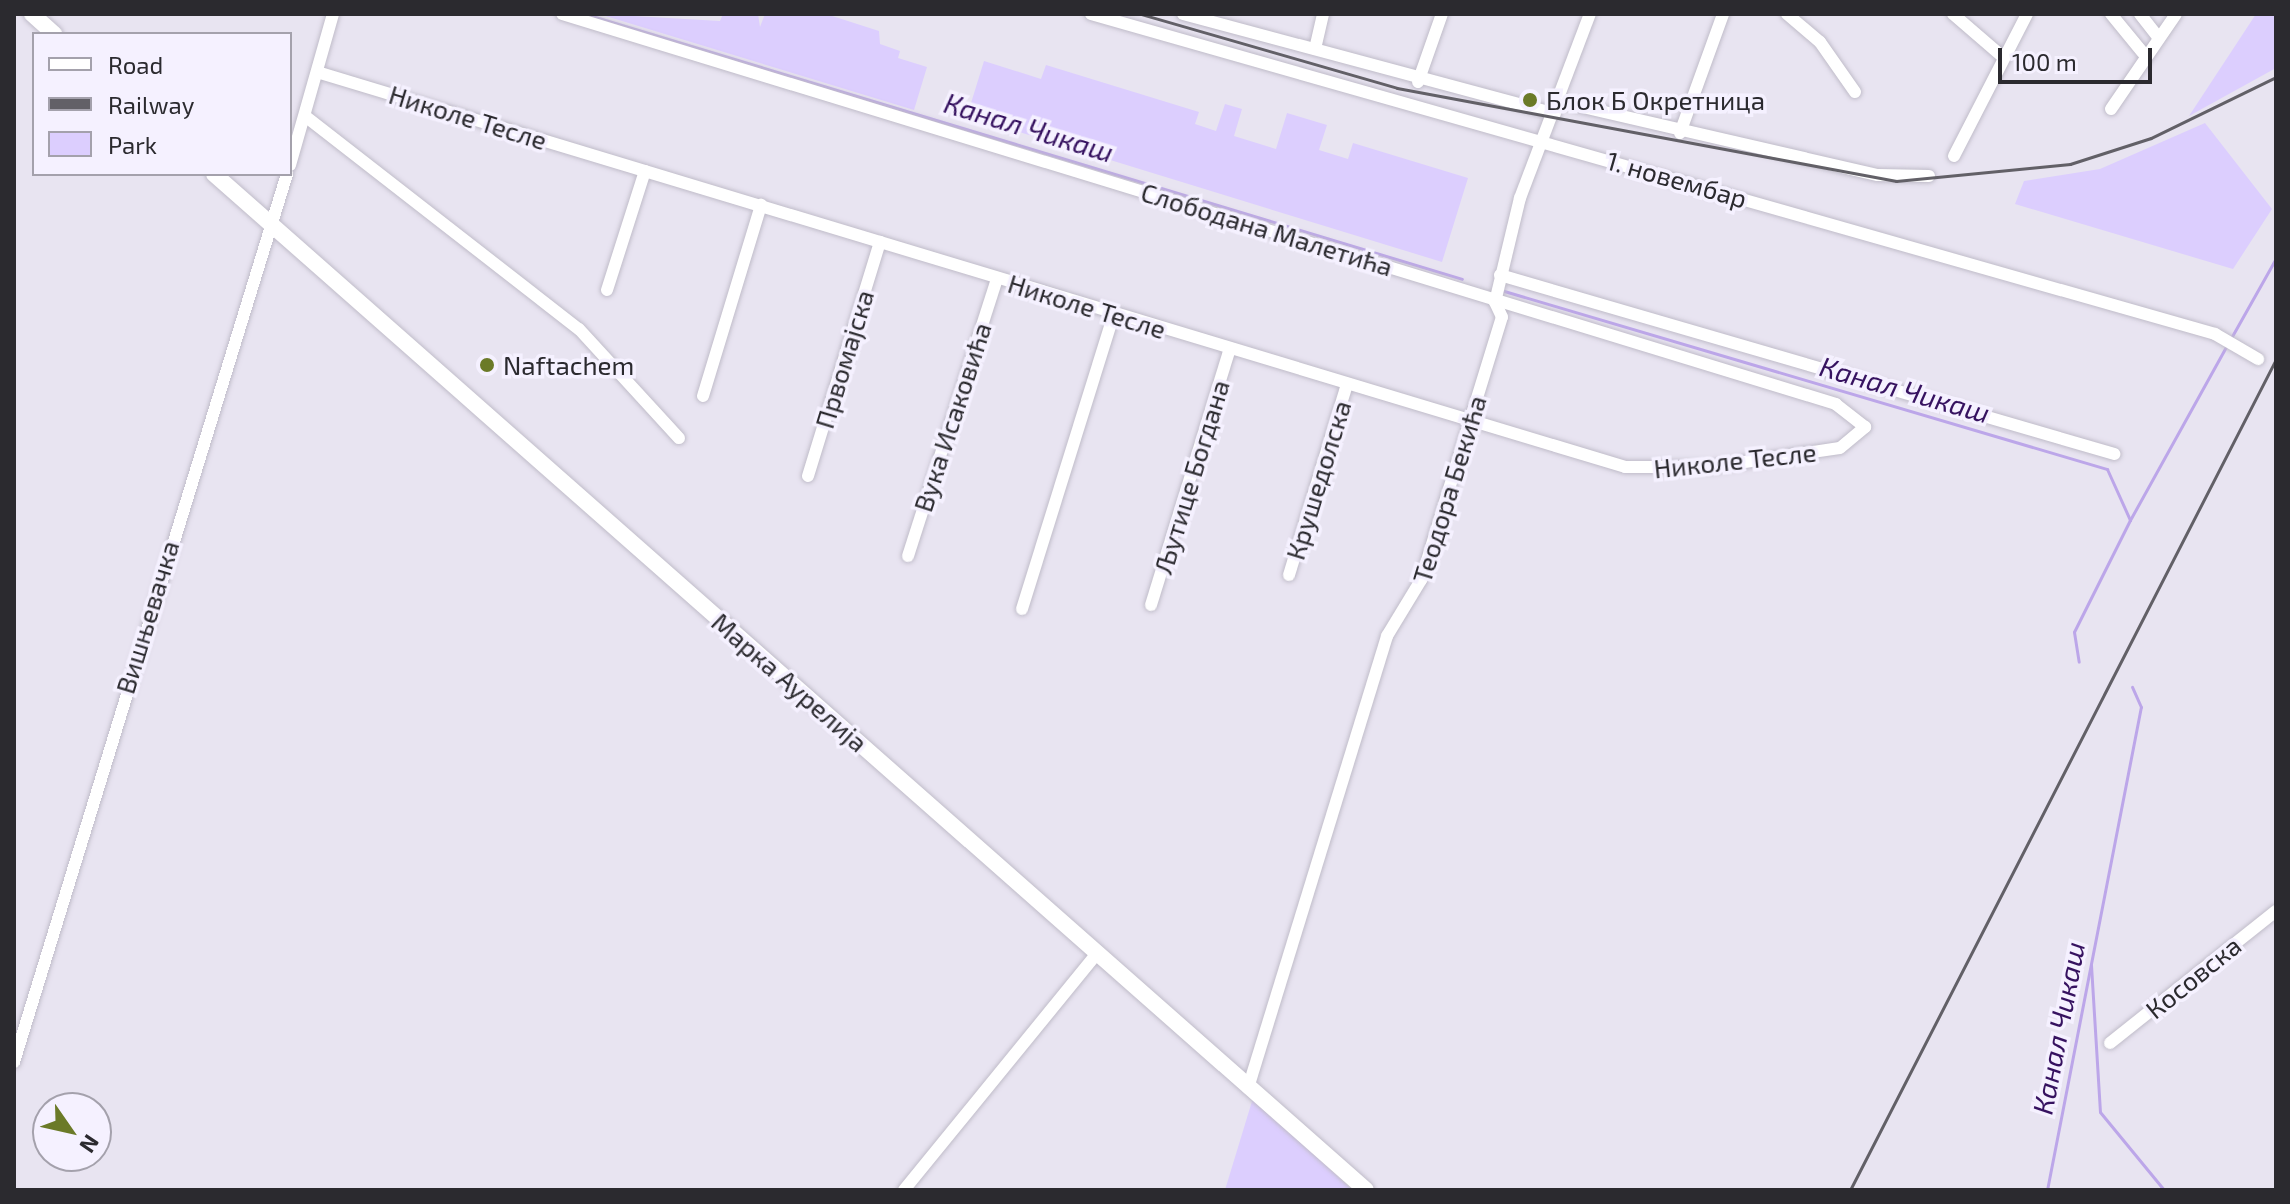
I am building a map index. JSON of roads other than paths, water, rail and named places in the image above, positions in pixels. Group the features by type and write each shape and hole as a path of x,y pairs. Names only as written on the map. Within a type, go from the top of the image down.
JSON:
{"main road":[{"path":"32,14 52,32"},
{"name":"Марка Аурелија","path":"216,176 1366,1190"}],"street":[{"path":"292,158 333,14"},
{"name":"Слободана Малетића","path":"562,14 1836,404 1865,422 1862,433"},
{"name":"1. новембар","path":"1091,14 2215,334 2236,343 2258,359"},
{"path":"1183,14 1315,49 1418,82 1555,114"},
{"path":"1233,29 1238,14"},
{"path":"1315,49 1323,14"},
{"path":"1418,82 1442,14"},
{"name":"Теодора Бекића","path":"1248,1088 1387,636 1415,600 1502,317 1496,298 1520,198 1546,142 1590,14"},
{"path":"1680,133 1723,14"},
{"path":"1787,14 1820,42 1855,92"},
{"path":"1953,14 2004,58"},
{"path":"1954,156 2027,14"},
{"path":"2111,14 2143,53"},
{"path":"2140,14 2157,36"},
{"path":"2111,109 2143,53 2176,14"},
{"name":"Николе Тесле","path":"317,72 1470,423 1650,472 1840,448 1862,433"},
{"path":"1561,102 1680,133 1878,175 1929,176"},
{"path":"305,116 579,329 679,438"},
{"path":"607,290 645,171"},
{"name":"Вишњевачка","path":"14,1062 269,223 286,176"},
{"path":"703,396 761,205"},
{"name":"Првомајска","path":"808,476 880,242"},
{"path":"1500,277 2114,454"},
{"name":"Вука Исаковића","path":"908,556 997,278"},
{"path":"1022,609 1114,314"},
{"name":"Љутице Богдана","path":"1151,605 1230,349"},
{"name":"Крушедолска","path":"1289,575 1347,384"},
{"name":"Косовска","path":"2110,1043 2276,911"},
{"path":"904,1190 1097,953"}],"waterway":[{"name":"Канал Чикаш","path":"585,14 1462,279"},
{"path":"2231,338 2276,258"},
{"name":"Канал Чикаш","path":"1504,291 2107,469 2130,520 2074,632 2079,662"},
{"path":"2130,520 2227,345"},
{"name":"Канал Чикаш","path":"2047,1190 2141,707 2132,687"},
{"path":"2091,965 2100,1112 2164,1190"}],"railway":[{"path":"1141,14 1397,88 1896,181 2070,164 2151,138 2276,77"},
{"path":"1850,1190 2276,359"}],"place":[{"name":"Блок Б Окретница","path":"1530,100"},
{"name":"Naftachem","path":"487,365"}]}
